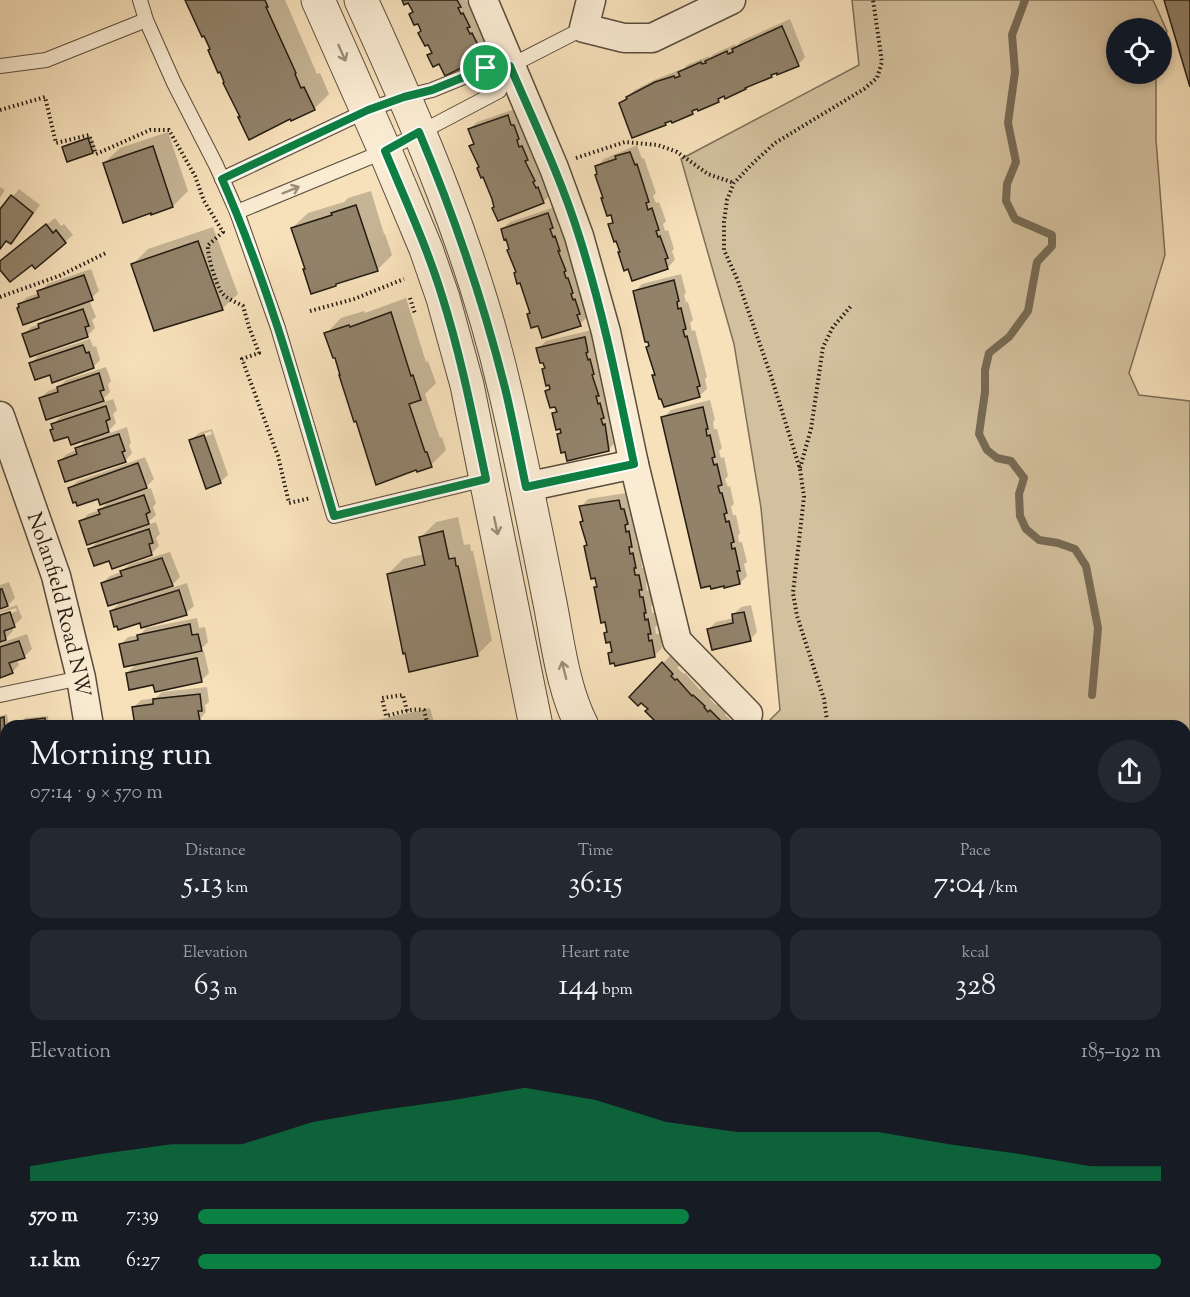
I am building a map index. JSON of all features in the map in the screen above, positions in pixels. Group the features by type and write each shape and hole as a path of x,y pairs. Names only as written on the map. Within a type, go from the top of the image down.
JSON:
{"street":[{"path":"318,0 368,110 426,249 443,298 467,385 535,720"},
{"path":"361,0 446,197 481,303 505,388 562,664 579,720"},
{"path":"483,0 554,168 579,236 606,332 634,464 677,641 748,714"},
{"path":"591,0 584,28 624,38 652,38 731,0"},
{"name":"Nolanfield Road NW","path":"0,416 56,576 81,678 88,720"},
{"path":"526,487 634,464"}],"lane":[{"path":"140,0 146,20 174,83 237,212 278,328 334,516 486,479"},
{"path":"0,66 46,60 146,20"},
{"path":"222,179 368,110 432,90 486,68 510,66 584,28"},
{"path":"237,212 385,151 498,91 510,66"},
{"path":"0,695 81,678"}],"path":[{"path":"827,720 824,699 797,616 793,593 804,497 800,469 764,355 738,281 724,250 724,222 727,200 734,183 775,143 864,89 877,78 882,62 873,0"},
{"path":"0,110 45,97 56,143 89,135 96,154 150,130 169,130 195,176 204,201 223,232 208,245 207,253 221,292 243,306 259,353 242,359 278,456 289,503 328,494"},
{"path":"554,168 568,160 625,142 658,145 677,152 708,174 734,183"},
{"path":"0,297 59,276 106,254"},
{"path":"310,311 354,299 404,279"},
{"path":"800,469 811,429 823,347 833,327 851,306"},
{"path":"407,711 403,695 382,698 386,716 407,711 413,709 424,710 426,720"}],"shaded area":[{"path":"852,0 1153,0 1161,18 1106,18 1106,84 1156,84 1156,140 1165,255 1129,373 1139,395 1190,401 1190,720 770,720 780,710 761,508 734,344 681,159 859,65"}],"building":[{"path":"185,0 265,0 301,88 304,87 315,110 291,121 290,119 249,140 208,50 210,49"},
{"path":"402,0 457,0 461,7 458,8 470,27 467,28 479,47 477,48 481,58 445,76 439,64 433,67 427,55 432,53 418,33 421,31 418,24 414,25 409,14 413,12 408,3 404,5"},
{"path":"1164,0 1190,0 1190,87 1172,27 1172,18 1169,18"},
{"path":"782,26 799,66 777,75 777,73 771,75 772,77 725,99 724,96 718,99 719,102 698,111 697,109 692,111 693,114 672,123 671,121 665,123 666,125 632,138 619,103 627,99 626,97 655,82 680,76 678,72 701,62 706,63 705,61 727,51 728,54 733,52 732,49"},
{"path":"508,115 519,139 517,140 519,147 522,146 528,160 525,161 535,181 533,182 536,188 538,187 544,203 498,221 492,208 494,207 492,199 469,146 474,144 468,129"},
{"path":"88,138 93,153 67,162 62,147"},
{"path":"153,146 173,207 123,223 103,163"},
{"path":"630,152 635,165 637,164 649,202 646,203 648,210 652,208 659,230 656,231 668,258 665,259 668,269 632,281 628,269 624,271 618,252 620,252 608,224 613,223 611,215 607,216 595,175 597,174 595,166 616,159 615,156"},
{"path":"11,195 33,213 11,244 6,241 0,249 0,209"},
{"path":"356,205 378,271 311,294 291,228"},
{"path":"548,213 553,228 550,229 560,251 558,251 566,271 564,272 580,314 577,315 581,326 542,338 538,326 531,328 527,314 530,313 520,283 517,284 514,273 516,272 501,229"},
{"path":"46,224 53,233 56,230 66,243 35,269 32,265 10,282 0,270 0,261"},
{"path":"198,241 223,310 154,331 131,264"},
{"path":"84,275 93,300 23,325 17,308 18,304 39,297 37,291"},
{"path":"674,280 679,301 677,302 678,309 681,308 686,329 683,330 685,337 687,336 700,386 697,387 700,397 664,407 659,399 652,375 655,375 646,347 649,346 648,342 645,342 633,291"},
{"path":"83,309 89,326 85,327 88,337 30,357 22,334 39,328 38,324"},
{"path":"391,312 421,400 409,404 432,467 417,472 416,470 376,485 335,358 333,358 324,333 349,325 350,327"},
{"path":"585,337 588,352 586,353 594,374 592,375 599,396 596,396 604,418 601,419 603,425 605,424 609,451 567,461 565,452 561,453 557,434 561,433 560,429 556,430 552,413 557,412 555,407 550,408 545,391 550,389 549,385 546,386 542,369 545,368 543,363 540,363 536,348"},
{"path":"83,345 86,353 89,352 94,368 52,383 50,375 35,380 29,363"},
{"path":"99,373 104,390 100,391 104,401 46,420 39,398 58,392 57,387"},
{"path":"106,406 110,419 106,421 109,432 71,445 68,437 54,441 50,430 53,429 51,424"},
{"path":"703,407 708,429 706,429 707,436 710,435 715,457 712,458 714,465 717,464 722,485 718,486 727,513 724,514 726,522 729,521 734,542 731,543 732,549 735,548 740,571 737,571 740,584 724,588 724,586 711,589 710,586 701,588 661,417"},
{"path":"119,434 126,462 65,482 58,461 77,454 75,448"},
{"path":"204,435 221,483 206,489 189,440"},
{"path":"138,463 147,488 100,505 98,499 77,506 76,502 73,503 68,488"},
{"path":"144,495 150,512 146,514 149,524 87,545 79,521 100,514 98,510"},
{"path":"619,500 628,524 625,525 626,532 629,531 632,547 629,547 630,554 633,553 635,575 639,575 642,590 639,590 640,597 643,597 645,620 648,619 651,634 648,634 649,641 652,640 655,657 615,666 614,663 610,664 608,653 612,652 610,642 606,643 605,622 601,623 594,587 597,587 595,578 591,579 579,506"},
{"path":"149,529 153,543 149,544 152,555 112,569 109,561 94,566 88,549"},
{"path":"443,531 449,559 455,558 456,566 458,566 478,656 409,672 405,653 403,654 387,574 425,565 419,537"},
{"path":"162,558 173,586 108,606 101,583 122,576 120,571"},
{"path":"0,589 2,589 8,606 0,609"},
{"path":"179,590 187,615 141,628 140,623 118,630 117,626 114,627 110,611"},
{"path":"10,612 15,627 4,631 6,640 0,642 0,615"},
{"path":"744,612 751,641 712,650 707,629 733,623 732,614"},
{"path":"190,624 192,635 198,634 202,651 124,667 119,644 138,640 137,635"},
{"path":"19,641 25,658 9,663 13,673 0,678 0,647"},
{"path":"197,658 202,682 155,692 153,685 129,690 126,673"},
{"path":"662,662 673,674 671,676 675,680 677,679 692,696 705,706 708,712 710,710 720,720 654,720 645,711 648,709 641,703 638,706 629,697"},
{"path":"200,694 202,711 198,711 200,720 134,720 132,707 153,704 153,699"}],"waterway":[{"path":"1025,0 1012,35 1015,72 1008,123 1016,162 1007,184 1006,201 1015,219 1052,235 1052,246 1037,262 1028,311 1009,337 989,353 985,370 985,392 979,434 987,450 997,458 1011,461 1024,478 1019,494 1020,516 1026,529 1039,540 1075,549 1086,566 1098,628 1092,695"}],"route":[{"path":"510,66 554,168 579,236 606,332 634,464 526,487 505,388 481,303 446,197 419,132 385,151 426,249 443,298 467,385 486,479 334,516 278,328 237,212 222,179 368,110 432,90 486,68 510,66"}]}
